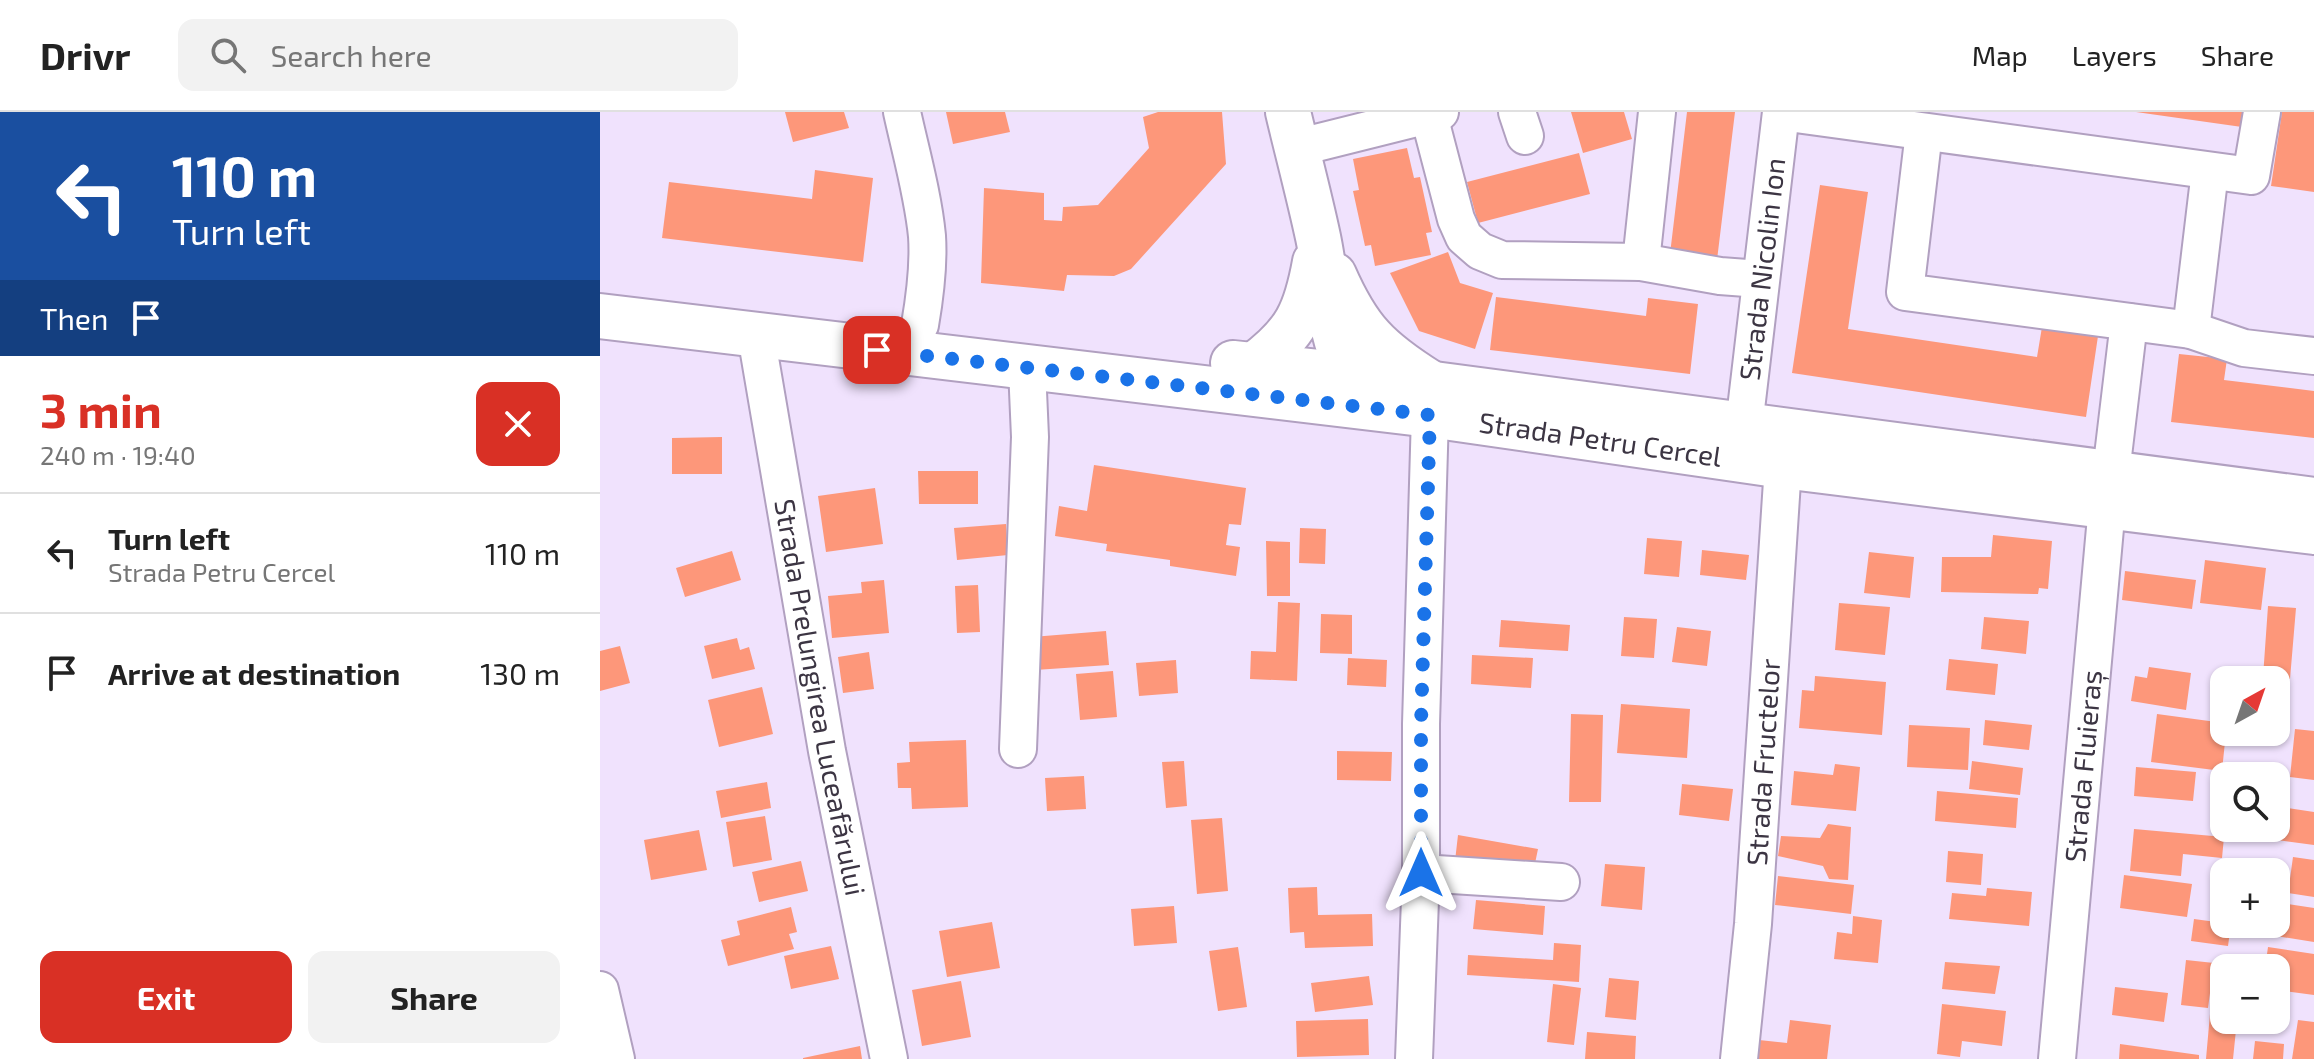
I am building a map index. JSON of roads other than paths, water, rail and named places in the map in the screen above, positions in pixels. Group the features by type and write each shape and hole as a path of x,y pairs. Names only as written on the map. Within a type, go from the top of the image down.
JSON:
{"main road":[{"path":"1292,130 1319,239 1333,335 1350,390"},
{"path":"1319,239 1349,308 1371,338 1432,400"},
{"path":"1254,365 1290,334 1301,316 1309,295 1319,239"},
{"name":"Strada Petru Cercel","path":"600,287 1254,365 1350,390"},
{"path":"1349,308 1353,359 1350,390"},
{"name":"Strada Petru Cercel","path":"600,316 1027,368 1350,390 1432,400 1744,426 2109,490 2314,532"},
{"name":"Strada Petru Cercel","path":"1432,400 1783,466 2109,490 2314,500"}],"street":[{"path":"902,112 927,237 926,289 920,325"},
{"path":"1641,262 1657,112"},
{"path":"1781,112 2251,176 2262,112"},
{"name":"Strada Nicolin Ion","path":"1744,426 1781,112"},
{"path":"1292,130 1432,113 1456,219 1464,237 1480,251 1502,260 1641,262 1720,276 1760,279"},
{"path":"1924,132 1905,292 2191,330 2244,348 2314,356"},
{"path":"2191,330 2210,171"},
{"name":"Strada Fluieraș","path":"2057,1059 2109,490 2129,322"},
{"name":"Strada Prelungirea Luceafărului","path":"756,335 827,751 889,1059"},
{"path":"1018,749 1030,437 1027,368"},
{"path":"1414,1059 1432,400"},
{"name":"Strada Fructelor","path":"1739,1059 1753,924 1783,466"},
{"path":"1421,873 1561,882"},
{"path":"600,990 616,1059"}]}
